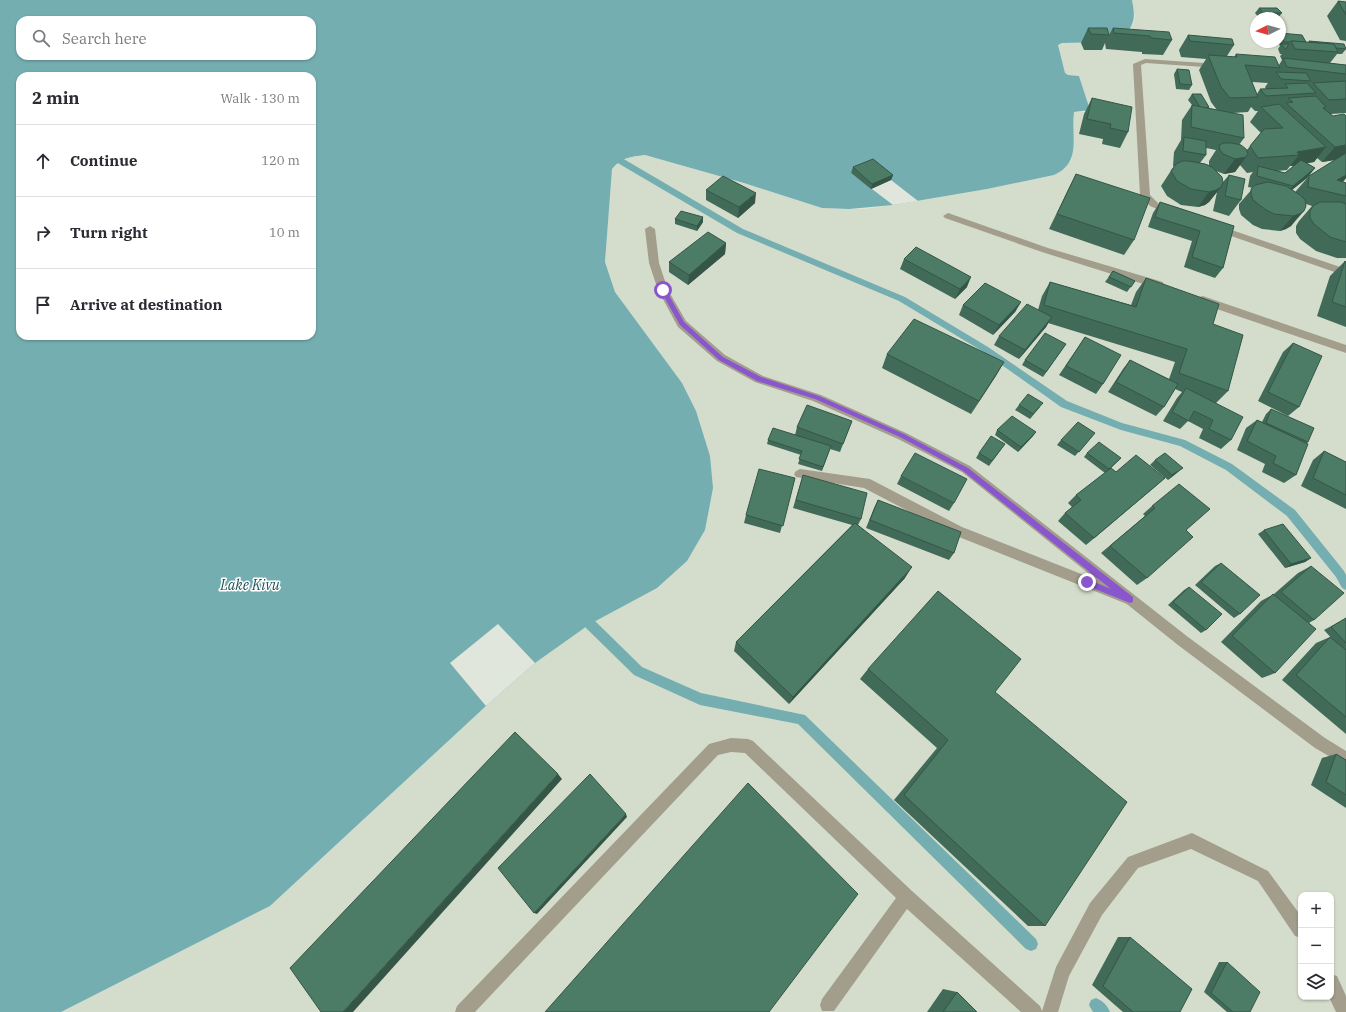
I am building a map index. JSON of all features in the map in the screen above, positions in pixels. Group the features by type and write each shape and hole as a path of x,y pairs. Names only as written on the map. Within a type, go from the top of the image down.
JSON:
{"street":[{"path":"1178,215 1157,208 1145,195 1137,64 1145,61 1228,66"},
{"path":"948,216 1052,252 1169,288"},
{"path":"1206,224 1346,273"},
{"path":"650,229 654,262 663,290 682,324 721,358 759,379 817,398 902,436 966,469 1184,642 1320,743 1346,759"},
{"path":"1192,296 1346,349"},
{"path":"800,474 866,483 958,531 1130,599"},
{"path":"463,1012 714,749 731,745 748,746 906,897 1034,1012"},
{"path":"1050,1012 1062,973 1096,909 1132,862 1192,841 1263,876 1300,928"},
{"path":"828,1006 906,897"},
{"path":"1334,988 1345,1012"}],"shaded area":[{"path":"1132,0 1346,0 1346,1012 61,1012 270,906 486,706 535,663 590,624 682,383 615,292 605,262 612,169 619,160 645,155 744,183 822,208 835,209 865,209 918,201 1054,175 1071,161 1074,143 1074,112 1086,112 1090,110 1079,76 1065,74 1058,45 1062,43 1111,42 1123,40 1134,22 1135,16"}],"water":[{"name":"Lake Kivu","path":"0,0 1132,0 1134,17 1130,29 1123,40 1111,42 1062,43 1058,45 1065,73 1068,75 1079,76 1090,110 1074,112 1074,139 1072,156 1069,163 1063,170 1054,175 987,189 893,205 849,209 822,208 744,183 645,155 627,158 619,162 612,169 605,262 615,292 682,383 696,411 710,456 713,488 705,530 687,561 657,588 590,624 535,663 486,706 270,906 61,1012 0,1012"}],"pier":[{"path":"871,164 918,201 893,205 851,173"},
{"path":"498,624 535,663 486,706 450,663"}],"building":[{"path":"1338,1 1346,2 1346,15"},
{"path":"1259,8 1277,8 1281,12 1262,12"},
{"path":"1088,28 1107,28 1109,35 1091,34"},
{"path":"1113,28 1169,32 1172,40 1151,38 1150,36 1114,33"},
{"path":"1286,34 1302,35 1306,42 1291,41 1286,42"},
{"path":"1188,35 1232,39 1234,45 1190,41"},
{"path":"1291,41 1334,44 1338,52 1295,49"},
{"path":"1309,41 1344,44 1346,49 1336,48 1334,44"},
{"path":"1236,54 1275,57 1280,68 1245,65 1258,97 1230,98 1221,87 1208,55 1237,57"},
{"path":"1283,58 1346,65 1346,74 1287,67"},
{"path":"1177,69 1189,70 1192,85 1180,84"},
{"path":"1276,72 1306,73 1311,81 1281,79"},
{"path":"1346,81 1346,99 1329,100 1313,83"},
{"path":"1307,83 1316,93 1266,96 1260,89 1288,88 1285,84"},
{"path":"1192,94 1201,94 1209,107 1200,107"},
{"path":"1316,96 1326,107 1323,108 1333,116 1344,114 1346,116 1346,145 1335,147 1286,103 1293,102 1288,98"},
{"path":"1092,98 1132,107 1128,132 1110,128 1111,124 1087,119"},
{"path":"1279,104 1326,147 1297,152 1299,155 1258,158 1250,146 1264,129 1283,128 1261,107"},
{"path":"1192,105 1243,115 1244,138 1191,127"},
{"path":"1184,137 1206,141 1206,155 1183,151"},
{"path":"1224,143 1241,145 1246,149 1248,154 1246,157 1235,159 1223,154 1219,145"},
{"path":"1346,153 1346,175 1337,180 1346,183 1346,196 1308,187 1309,176"},
{"path":"873,159 893,175 872,184 853,167"},
{"path":"1301,160 1315,168 1293,186 1257,176 1258,166 1285,173"},
{"path":"1182,161 1205,164 1212,167 1222,177 1223,183 1221,187 1209,192 1191,189 1177,181 1171,171 1176,164"},
{"path":"1076,174 1150,198 1134,240 1057,214"},
{"path":"1229,175 1245,179 1241,200 1225,196"},
{"path":"723,176 756,193 739,207 706,190"},
{"path":"1268,182 1286,186 1300,195 1305,200 1306,206 1304,211 1293,216 1274,214 1253,200 1251,189 1255,185"},
{"path":"1160,202 1234,226 1223,268 1192,257 1200,231 1155,217"},
{"path":"1320,202 1341,202 1346,204 1346,242 1330,237 1314,224 1310,218 1310,211 1313,206"},
{"path":"681,211 703,217 697,226 675,219"},
{"path":"708,232 726,243 689,275 669,262"},
{"path":"916,247 971,277 960,289 904,259"},
{"path":"1345,261 1346,262 1346,307 1332,302"},
{"path":"1113,271 1135,281 1131,287 1109,277"},
{"path":"1146,278 1219,304 1213,324 1243,335 1228,391 1179,373 1187,349 1044,305 1050,282 1136,307"},
{"path":"985,283 1021,302 999,325 963,305"},
{"path":"1027,304 1052,317 1025,350 999,336"},
{"path":"914,319 1004,362 979,401 887,354"},
{"path":"1045,333 1066,344 1046,372 1025,360"},
{"path":"1085,337 1121,355 1103,384 1066,366"},
{"path":"1293,343 1322,356 1299,407 1268,392"},
{"path":"1130,360 1178,384 1164,407 1116,382"},
{"path":"1186,388 1243,417 1231,440 1209,429 1213,420 1194,411 1189,421 1172,412"},
{"path":"1028,394 1043,403 1033,414 1019,405"},
{"path":"807,405 852,421 843,444 797,427"},
{"path":"1271,409 1314,428 1308,442 1266,423"},
{"path":"1012,416 1036,432 1021,447 997,430"},
{"path":"1257,420 1308,444 1296,475 1273,463 1276,456 1247,441"},
{"path":"1078,422 1095,433 1079,452 1061,440"},
{"path":"773,428 831,446 823,467 799,459 802,451 768,440"},
{"path":"991,436 1005,444 992,461 979,453"},
{"path":"1099,442 1121,458 1109,469 1087,453"},
{"path":"1324,451 1346,462 1346,495 1313,478"},
{"path":"915,453 967,479 954,503 901,476"},
{"path":"1165,453 1183,468 1172,475 1155,460"},
{"path":"1136,455 1165,478 1094,538 1065,513 1081,500 1076,495 1111,468 1116,472"},
{"path":"759,469 795,478 783,526 746,515"},
{"path":"803,475 867,493 861,519 796,500"},
{"path":"1179,484 1210,509 1186,530 1193,537 1147,578 1110,546 1155,508 1152,506"},
{"path":"878,500 961,532 954,553 870,520"},
{"path":"855,523 912,567 793,697 736,642"},
{"path":"1283,524 1311,558 1291,564 1264,530"},
{"path":"1221,563 1260,595 1240,614 1201,582"},
{"path":"1311,566 1344,593 1314,620 1281,592"},
{"path":"1189,587 1222,614 1206,630 1173,602"},
{"path":"938,591 1021,659 995,692 1127,802 1045,926 904,795 948,740 868,669"},
{"path":"1273,594 1316,629 1275,673 1232,636"},
{"path":"1346,618 1346,643 1331,627"},
{"path":"1330,637 1346,650 1346,717 1296,675"},
{"path":"515,732 558,774 343,1012 321,1012 290,968"},
{"path":"1336,754 1346,760 1346,795 1326,782"},
{"path":"590,774 626,814 534,913 498,868"},
{"path":"748,783 858,894 769,1012 545,1012"},
{"path":"1130,937 1192,989 1180,1012 1133,1012 1103,986"},
{"path":"1227,962 1260,992 1250,1012 1233,1012 1211,993"},
{"path":"957,992 977,1012 943,1012"}],"waterway":[{"path":"619,160 740,231 902,299 985,349 1064,404 1121,426 1182,443 1229,467 1291,513 1340,574 1346,585"},
{"path":"590,624 638,671 700,699 801,719 1031,944"},
{"path":"1096,1005 1103,1012"}],"route":[{"path":"663,290 682,324 721,358 759,379 817,398 902,436 966,469 1130,599 1087,582"}]}
